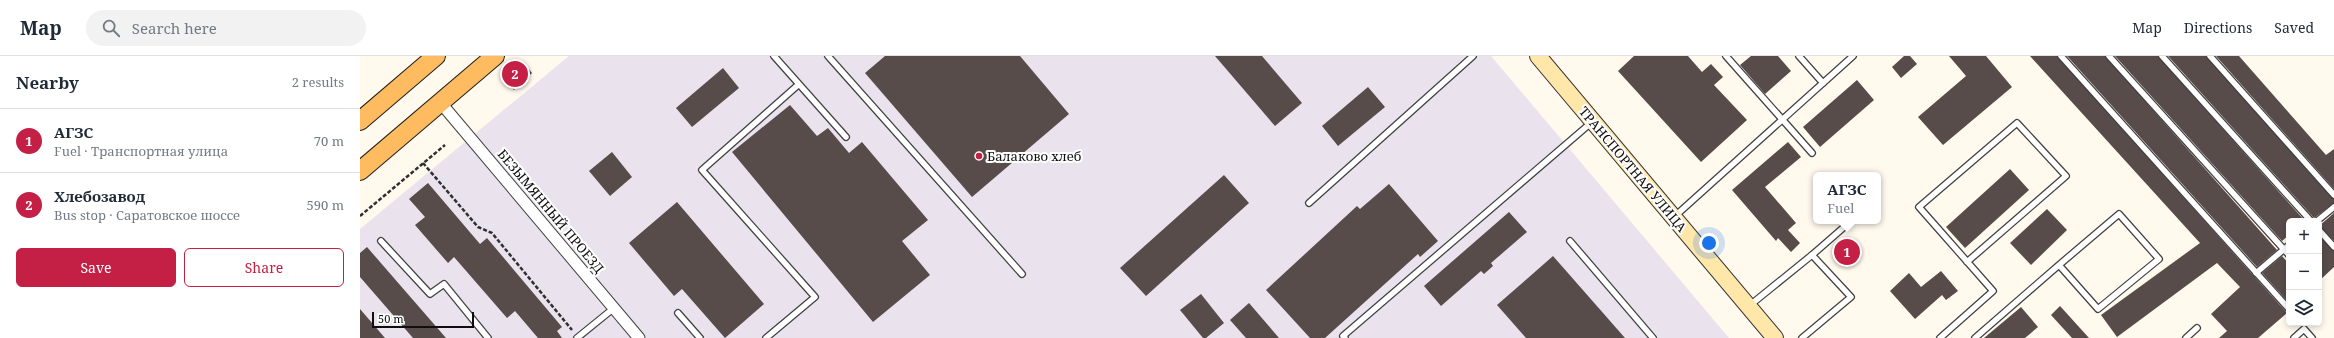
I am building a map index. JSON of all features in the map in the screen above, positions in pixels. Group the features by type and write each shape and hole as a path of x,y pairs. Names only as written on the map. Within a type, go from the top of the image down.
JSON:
{"main road":[{"path":"360,121 436,56"},
{"path":"360,171 495,56"},
{"name":"ТРАНСПОРТНАЯ УЛИЦА","path":"1538,56 1775,338"}],"street":[{"name":"БЕЗЫМЯННЫЙ ПРОЕЗД","path":"440,102 639,338"}],"lane":[{"path":"774,56 798,85 846,137"},
{"path":"828,56 1022,274"},
{"path":"1309,202 1473,56"},
{"path":"1726,56 1812,153"},
{"path":"1799,56 1823,83"},
{"path":"1673,217 1853,56"},
{"path":"2061,56 2286,306"},
{"path":"2109,56 2288,254"},
{"path":"2162,56 2308,218"},
{"path":"2210,56 2334,195"},
{"path":"766,338 815,297 702,170 798,85"},
{"path":"1345,338 1343,336 1593,122"},
{"path":"1940,338 1993,291 1919,207 2016,123 2066,176 1968,262"},
{"path":"2321,218 2334,207"},
{"path":"1975,338 2059,265 2119,214 2159,259 2098,309 2059,265"},
{"path":"1748,306 1843,228"},
{"path":"2322,233 2334,247"},
{"path":"381,241 430,294 444,284 488,338"},
{"path":"1570,241 1653,338"},
{"path":"2256,273 2284,249"},
{"path":"1802,338 1851,297 1812,255"},
{"path":"578,338 614,308"},
{"path":"678,313 700,338"},
{"path":"2186,338 2197,328"},
{"path":"2294,338 2304,329 2312,338"}],"path":[{"path":"360,216 445,145"},
{"path":"423,163 478,227 492,233 578,338"}],"shaded area":[{"path":"569,56 1491,56 1729,338 360,338 360,229"}],"building":[{"name":"Балаково хлеб","path":"885,56 1020,56 1069,114 972,197 865,73"},
{"path":"1215,56 1262,56 1302,103 1275,126"},
{"path":"1634,56 1688,56 1702,72 1711,64 1723,77 1714,85 1747,120 1701,162 1618,71"},
{"path":"1751,56 1778,56 1791,71 1765,94 1740,65"},
{"path":"1904,56 1910,56 1917,64 1901,78 1892,67"},
{"path":"1949,56 1986,56 2012,87 1943,145 1918,117 1966,76"},
{"path":"2030,56 2057,56 2286,312 2286,314 2258,338 2219,338 2227,331 2211,314 2240,287 2217,263 2117,337 2101,315 2200,243"},
{"path":"2067,56 2105,56 2277,250 2257,267"},
{"path":"2115,56 2158,56 2302,218 2286,218 2286,238 2282,241"},
{"path":"2168,56 2206,56 2334,199 2334,203 2314,218"},
{"path":"2216,56 2239,56 2326,155 2334,149 2334,189"},
{"path":"524,63 532,73 514,90 505,80"},
{"path":"723,68 739,88 692,127 676,108"},
{"path":"1857,80 1874,100 1820,147 1803,127"},
{"path":"1368,87 1385,107 1338,146 1322,126"},
{"path":"790,105 817,136 828,128 849,153 862,142 928,220 902,241 930,275 873,322 732,152"},
{"path":"1788,142 1801,157 1765,187 1796,223 1788,230 1800,243 1791,252 1778,238 1776,241 1732,190"},
{"path":"612,152 632,177 610,196 589,171"},
{"path":"2010,169 2029,190 1965,248 1946,227"},
{"path":"1224,175 1249,203 1146,296 1120,268"},
{"path":"428,183 480,244 487,238 562,327 557,331 562,338 538,338 515,311 507,318 454,257 448,263 415,225 425,217 409,199"},
{"path":"1389,184 1438,241 1420,257 1418,254 1325,338 1310,338 1266,290 1357,206 1360,209"},
{"path":"677,202 764,304 725,338 682,289 674,296 629,243"},
{"path":"2047,209 2067,230 2031,265 2010,243"},
{"path":"1509,212 1527,232 1491,263 1493,266 1484,274 1481,271 1441,306 1424,286"},
{"path":"2334,213 2334,241 2322,229 2322,223"},
{"path":"2322,239 2334,251 2334,267 2322,278"},
{"path":"367,247 446,338 413,338 360,277 360,253"},
{"path":"1553,256 1625,338 1526,338 1497,305"},
{"path":"2282,256 2286,261 2286,300 2262,273"},
{"path":"1941,271 1958,291 1946,300 1942,295 1915,319 1890,291 1909,273 1921,287"},
{"path":"1201,294 1224,323 1206,338 1203,338 1180,310"},
{"path":"1249,303 1279,338 1246,338 1230,320"},
{"path":"2060,306 2089,338 2072,338 2051,315"},
{"path":"2021,307 2038,327 2025,338 1984,338"},
{"path":"360,309 385,338 360,338"}],"place":[{"name":"Хлебозавод","path":"515,74"},
{"name":"Балаково хлеб","path":"979,156"},
{"name":"АГЗС","path":"1847,252"}]}
